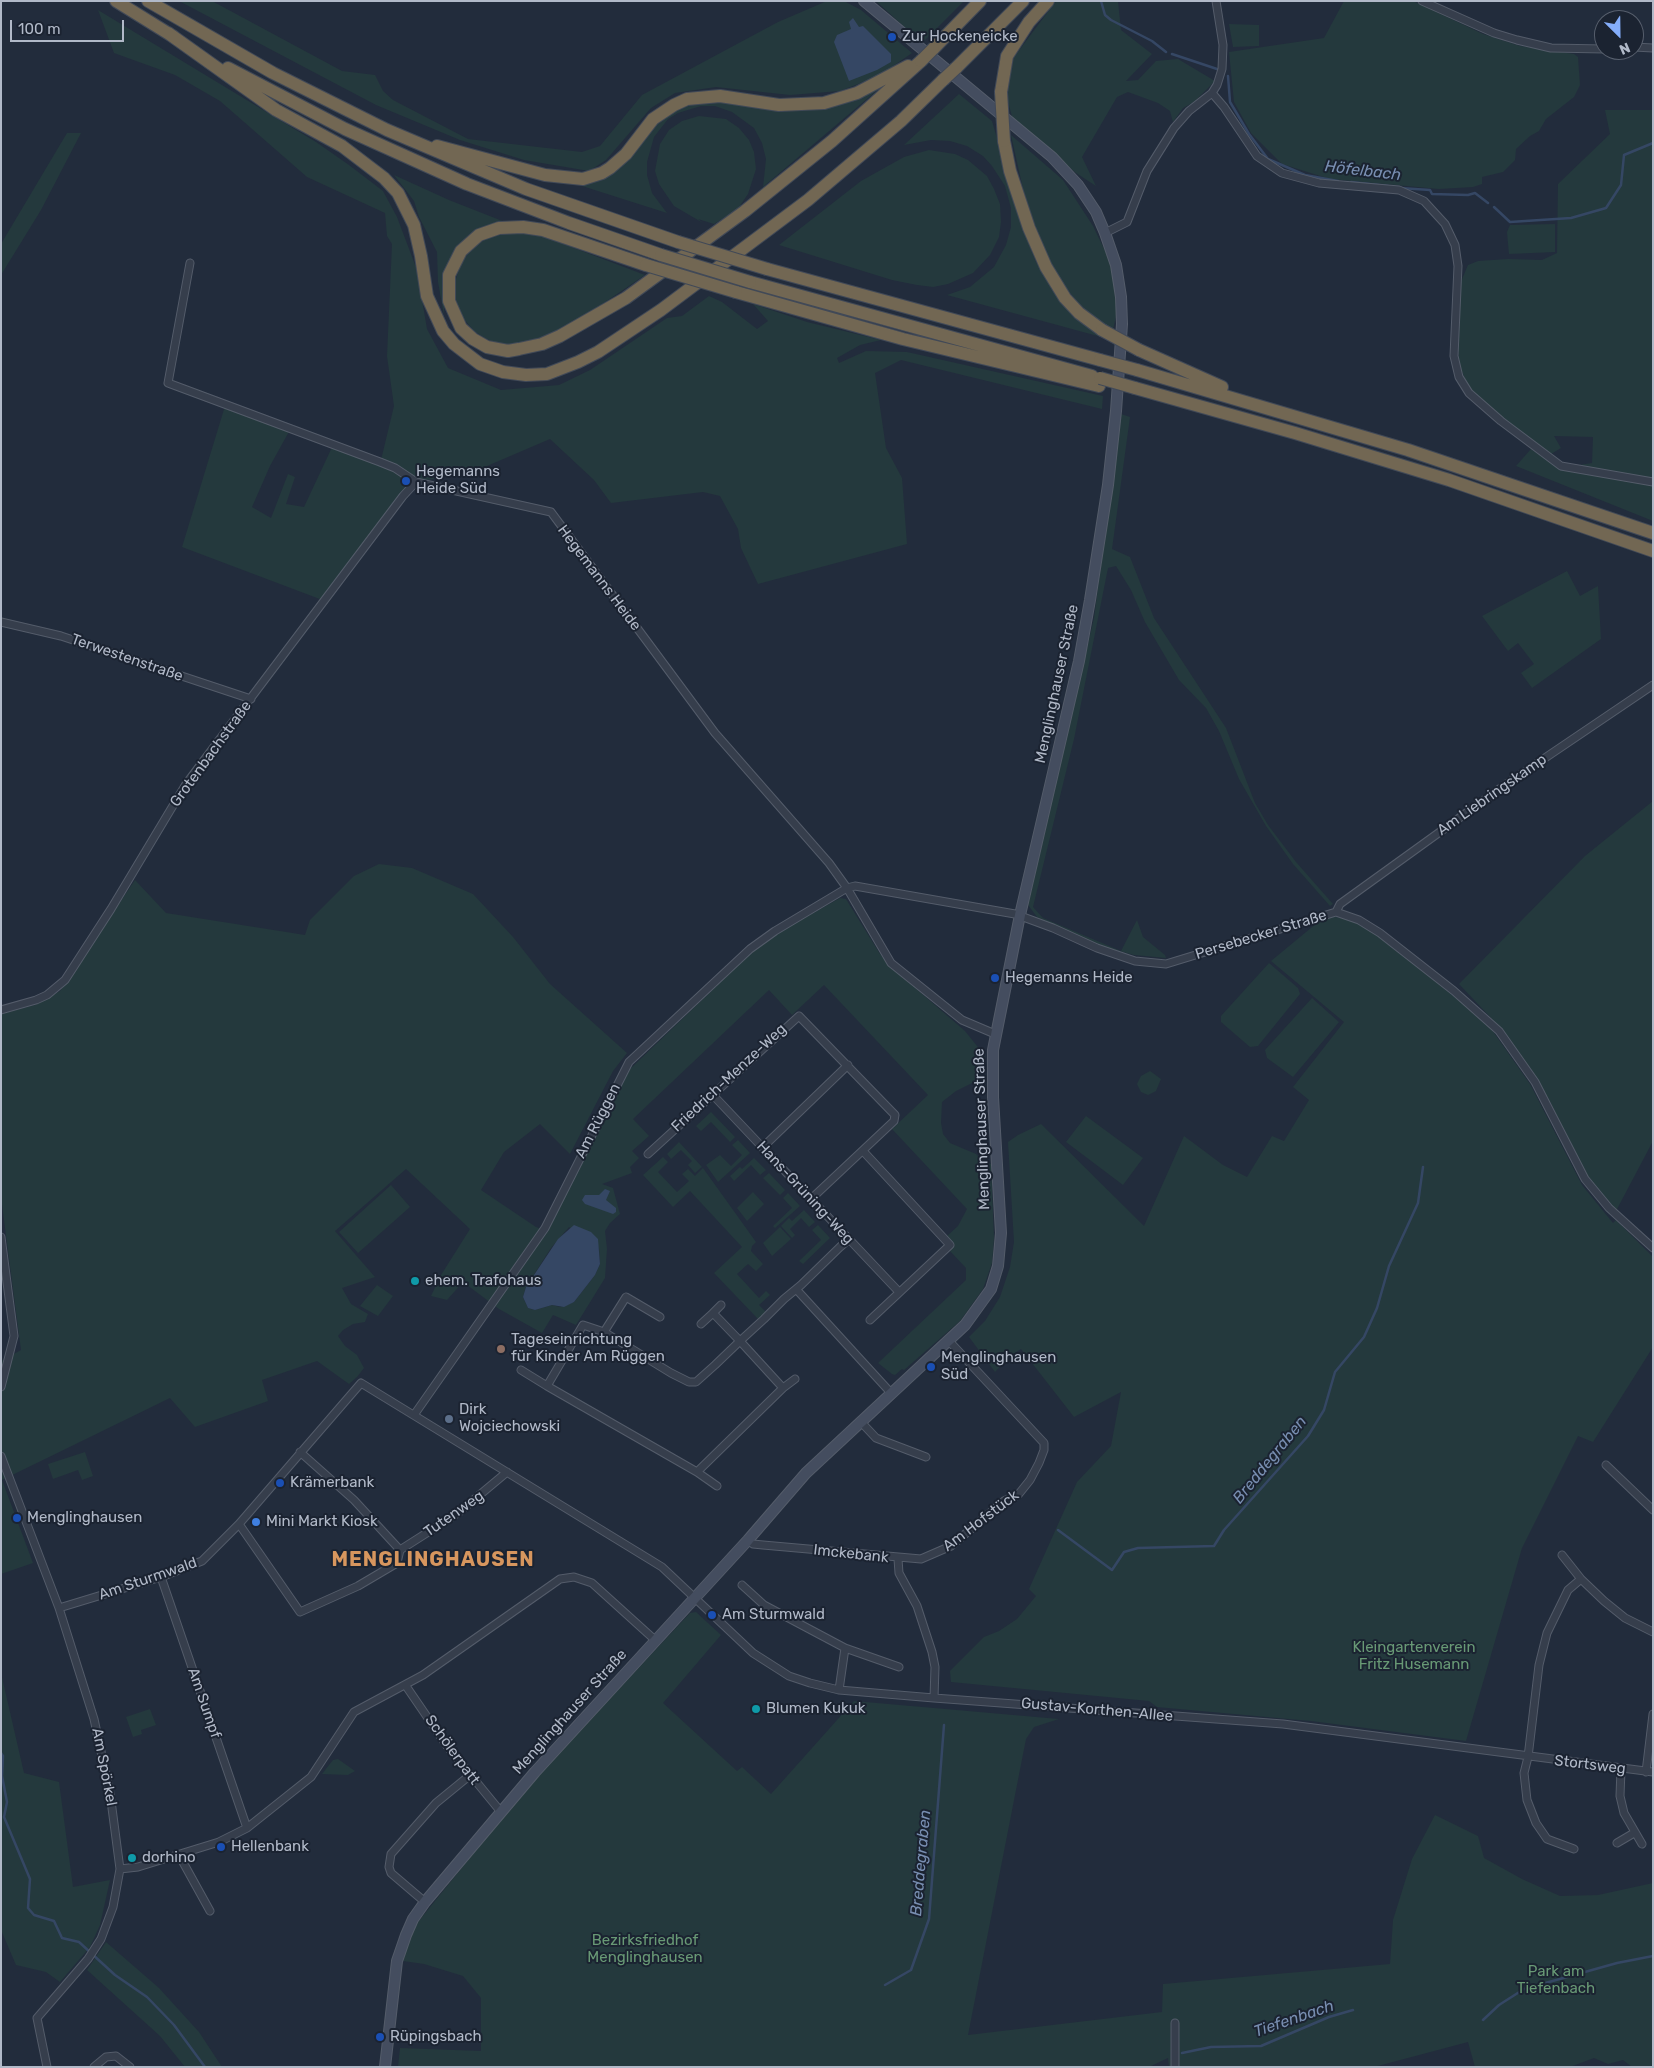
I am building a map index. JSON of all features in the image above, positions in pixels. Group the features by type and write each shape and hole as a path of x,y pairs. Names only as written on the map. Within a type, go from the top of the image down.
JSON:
{"highway":[{"path":"116,1 241,75 372,142 468,184 569,223 660,255 1099,382"},
{"path":"148,1 273,73 352,113 526,189 678,242 767,269 1282,411 1466,468 1653,533"},
{"path":"980,1 864,113 768,193 610,308 560,336 531,347 508,350 480,344 461,328 452,308 448,282 456,259 472,240 499,228 523,227 551,232 646,265 736,292 912,342 1139,389 1440,477 1653,551"},
{"path":"168,33 276,110 338,144 364,161 398,193 408,210 418,236 426,296 433,314 454,344 469,358 491,369 517,375 547,374 569,367 598,352 661,310 808,200 901,121 1023,1"},
{"path":"1048,1 1029,22 1008,56 1001,92 1004,141 1010,171 1029,228 1046,267 1066,298 1079,313 1102,330 1139,350 1199,378 1282,411"},
{"path":"384,128 545,175 583,179 602,173 610,168 626,154 654,119 674,104 687,99 720,96 796,105 833,101 857,94 919,60"}],"street":[{"name":"Menglinghauser Straße","path":"385,2067 397,1961 409,1927 426,1902 501,1812 655,1640 748,1540 806,1473 949,1341 975,1314 991,1289 1001,1250 992,1074 995,1034 1020,915 1079,661 1108,485 1122,324 1121,297 1116,265 1105,233 1096,212 1078,185 1052,158 864,1"},
{"path":"1105,233 1127,222 1147,170 1169,135 1188,111 1212,93 1217,85 1223,59 1222,37 1216,1"},
{"path":"1422,1 1486,30 1518,40 1551,48 1594,49"},
{"path":"1212,93 1224,107 1257,156 1282,172 1319,183 1398,190 1424,201 1445,224 1455,245 1458,266 1454,356 1459,377 1469,394 1500,422 1561,466 1653,482"},
{"name":"Hegemanns Heide","path":"190,263 168,384 380,462 395,468 416,482 551,512 715,733 829,863 847,888 891,963 962,1020 995,1034"},
{"name":"Grotenbachstraße","path":"1,1010 42,998 65,980 111,910 186,784 403,496 416,482"},
{"name":"Terwestenstraße","path":"1,622 61,636 251,699"},
{"name":"Am Liebringskamp","path":"1336,912 1340,904 1497,790 1653,685"},
{"name":"Persebecker Straße","path":"847,888 855,886 1020,915 1097,948 1135,960 1166,964 1336,912 1359,920 1380,932 1454,991 1499,1031 1535,1082 1584,1179 1609,1208 1653,1248"},
{"name":"Am Rüggen","path":"414,1415 545,1228 629,1062 750,949 775,931 847,888"},
{"name":"Friedrich-Menze-Weg","path":"648,1154 798,1016 895,1115 894,1121 812,1199"},
{"path":"762,1147 848,1065"},
{"name":"Hans-Grüning-Weg","path":"712,1094 899,1292"},
{"path":"863,1151 950,1245 870,1320"},
{"path":"1,1237 14,1336 1,1387"},
{"path":"548,1386 583,1325 604,1332 671,1373 693,1382 699,1380 848,1240"},
{"path":"796,1289 891,1393"},
{"path":"604,1332 626,1297 660,1317"},
{"path":"701,1324 721,1305"},
{"path":"713,1313 783,1388"},
{"name":"Am Hofstück","path":"898,1559 921,1559 951,1546 1004,1501 1018,1495 1030,1480 1044,1450 1044,1443 1040,1438 949,1341"},
{"path":"520,1370 717,1486"},
{"path":"696,1472 783,1388 795,1379"},
{"name":"Am Sturmwald","path":"59,1608 160,1577 202,1561 239,1524 360,1382 662,1566 695,1597"},
{"path":"860,1422 876,1438 926,1457"},
{"path":"300,1452 354,1500 400,1550"},
{"name":"Am Spörkel","path":"1,1456 59,1608 98,1734 110,1792 120,1869 110,1918 95,1948 88,1959 37,2018 47,2067"},
{"path":"1606,1465 1653,1510"},
{"name":"Tutenweg","path":"239,1524 300,1612 378,1575 397,1563 400,1550 458,1513 507,1472"},
{"name":"Imckebank","path":"748,1540 753,1544 898,1559 899,1573 917,1606 932,1652 935,1667 934,1698"},
{"path":"1562,1555 1581,1579 1626,1618 1653,1632"},
{"path":"120,1869 138,1867 179,1855 219,1842 247,1828 311,1777 354,1712 406,1686 465,1648 549,1586 567,1576 592,1583 655,1640"},
{"name":"Am Sumpf","path":"160,1577 247,1828"},
{"path":"1574,1849 1547,1839 1533,1817 1524,1790 1524,1773 1528,1757 1539,1665 1547,1633 1568,1590 1581,1579"},
{"path":"742,1585 764,1605 845,1648 900,1667"},
{"name":"Gustav-Korthen-Allee","path":"695,1597 737,1640 782,1671 810,1683 839,1690 1283,1724 1408,1739 1528,1757"},
{"path":"839,1690 845,1648"},
{"name":"Schölerpatt","path":"406,1686 470,1776 501,1812"},
{"path":"1650,1772 1653,1714"},
{"name":"Stortsweg","path":"1528,1757 1650,1772"},
{"path":"1621,1769 1620,1796 1624,1813 1642,1844"},
{"path":"426,1902 391,1873 389,1866 390,1854 436,1803 470,1776"},
{"path":"1617,1843 1634,1833"},
{"path":"179,1855 210,1911"},
{"path":"1175,2023 1175,2067"},
{"path":"94,2067 106,2057 116,2056 130,2067"}],"green space":[{"path":"179,1 212,1 342,71 375,75 383,91 393,100 468,139 582,152 600,146 642,95 778,22 827,1 844,1 861,10 912,53 879,76 840,91 790,95 716,87 675,93 651,108 606,160 589,171 524,160 460,140 376,105"},
{"path":"876,1 964,1 922,43"},
{"path":"1056,1 1118,1 1121,30 1152,54 1126,81 1138,80 1156,61 1178,59 1215,81 1194,102 1183,108 1173,122 1170,111 1158,103 1128,92 1117,97 1082,157 1096,186 1076,173 1013,120 1006,95 1014,57"},
{"path":"1344,1 1413,1 1483,34 1520,46 1574,54 1578,57 1580,85 1574,97 1546,119 1539,131 1530,136 1516,149 1515,160 1503,172 1482,177 1482,184 1473,187 1439,189 1330,179 1282,164 1251,133 1234,102 1229,52 1324,38"},
{"path":"98,10 316,142 383,191 397,217 417,270 427,329 448,368 501,390 559,385 590,370 667,318 682,316 709,296 722,302 757,329 768,321 753,304 807,322 881,340 860,345 837,358 839,363 866,351 907,352 1103,396 1102,409 901,360 875,373 886,448 902,478 907,544 758,584 741,548 738,529 720,496 703,492 611,503 594,480 550,439 473,472 416,482 325,601 182,547 225,406 291,428 270,466 252,507 271,518 288,474 295,477 286,504 304,507 334,443 381,460 394,406 387,356 392,244 387,236 385,213 307,177 220,101 175,75 114,53"},
{"path":"1229,24 1259,25 1259,46 1233,47"},
{"path":"887,82 763,187 766,159 762,143 754,128 732,112 715,106 701,106 678,113 668,119 654,137 647,162 647,175 652,193 667,213 579,185 649,129 684,104 717,99 774,108"},
{"path":"959,94 992,121 1024,231 1036,262 1052,289 1105,338 947,295 970,287 994,267 1006,245 1011,227 1011,208 1005,186 983,156 967,146 950,141 931,140 904,145"},
{"path":"1605,110 1653,110 1653,521 1516,466 1531,449 1560,468 1592,463 1593,437 1554,436 1561,448 1551,454 1493,411 1468,386 1460,367 1457,343 1460,284 1468,265 1478,261 1508,259 1542,260 1557,253 1558,184 1610,134"},
{"path":"699,116 726,119 739,128 749,140 754,152 756,169 748,194 737,210 714,224 698,219 703,223 674,206 659,184 655,171 660,144 669,130 682,121"},
{"path":"67,133 81,133 41,210 1,275 1,244"},
{"path":"1011,135 1063,180 1093,226 1109,259 1114,280 1117,312 1113,330 1092,317 1073,297 1054,272 1041,244 1023,189"},
{"path":"929,150 955,154 968,160 987,176 1000,204 1001,222 999,237 990,255 973,273 948,284 933,287 917,285 892,280 779,245 861,181 904,157"},
{"path":"394,175 449,200 505,222 493,224 444,277 444,315 438,282 437,252 419,217 414,201"},
{"path":"1555,224 1555,252 1509,254 1507,232 1510,225"},
{"path":"502,233 523,233 545,237 645,275 560,331 517,344 501,344 486,339 474,331 463,318 456,302 455,282 461,263 473,247 489,237"},
{"path":"1121,414 1130,417 1112,549 1130,557 1154,618 1226,728 1255,803 1268,825 1296,862 1333,904 1330,906 1293,864 1266,826 1239,779 1219,731 1206,708 1179,680 1145,622 1131,590 1116,566 1108,568 1074,739 1033,907 1043,918 1121,951 1137,920 1143,937 1165,955 1166,958 1134,955 1101,946 1037,917 1028,905 1094,618"},
{"path":"1567,571 1580,596 1598,586 1601,639 1532,688 1521,673 1534,664 1518,643 1508,651 1482,616"},
{"path":"1653,801 1653,1141 1616,1211 1592,1184 1548,1098 1508,1036 1459,984 1585,856"},
{"path":"379,864 412,868 473,894 513,937 550,984 627,1053 613,1071 570,1154 540,1124 504,1152 481,1190 536,1227 547,1231 630,1069 751,953 771,937 840,898 846,899 880,954 899,974 965,1031 985,1056 984,1077 956,1091 942,1102 941,1123 943,1134 950,1143 976,1154 983,1162 991,1164 994,1238 992,1263 983,1289 960,1321 904,1370 902,1369 895,1375 878,1363 966,1280 966,1268 949,1250 954,1245 947,1236 958,1226 967,1209 892,1129 928,1095 824,985 792,1015 769,990 633,1119 649,1136 632,1151 639,1158 630,1167 632,1173 602,1184 613,1188 620,1214 610,1223 605,1231 607,1249 605,1278 576,1325 553,1315 542,1333 499,1309 463,1282 447,1300 431,1296 441,1275 470,1229 406,1169 335,1231 375,1277 342,1288 351,1304 368,1314 365,1322 353,1324 343,1330 338,1336 345,1346 357,1355 364,1368 357,1377 349,1384 317,1361 262,1380 268,1401 195,1427 170,1398 2,1480 33,1563 1,1574 1,1361 21,1350 1,1197 1,1014 35,1005 60,991 135,880 166,913 305,935 310,920 354,876","holes":["569,1227 599,1248 600,1264 595,1275 574,1302 560,1307 552,1305 535,1310 528,1308 523,1297 526,1287 551,1248"]},
{"name":"Kleingartenverein Fritz Husemann","path":"1336,917 1351,920 1374,933 1481,1018 1492,1030 1530,1084 1582,1185 1613,1223 1616,1220 1653,1257 1653,1347 1593,1442 1578,1436 1522,1548 1466,1741 1311,1721 1157,1707 1149,1701 951,1682 950,1671 984,1637 999,1631 1017,1619 1036,1596 1029,1589 1077,1482 1111,1446 1121,1392 1074,1417 1021,1349 1010,1356 995,1372 969,1337 985,1321 1000,1297 1010,1267 1014,1242 1008,1142 1041,1124 1144,1226 1184,1136 1223,1165 1247,1177 1272,1136 1284,1141 1309,1100 1293,1087 1344,1022 1271,961 1323,918"},
{"path":"1269,963 1298,988 1300,994 1258,1046 1250,1047 1221,1022 1221,1016"},
{"path":"1312,998 1339,1022 1293,1077 1267,1058 1265,1050"},
{"path":"1150,1071 1161,1079 1156,1091 1148,1095 1141,1092 1137,1084 1141,1076"},
{"path":"711,1112 735,1137 730,1142 711,1122 701,1131 696,1126"},
{"path":"1086,1116 1143,1158 1123,1185 1066,1142"},
{"path":"738,1140 750,1153 718,1182 706,1165 720,1155 731,1166 742,1155 732,1145"},
{"path":"679,1142 702,1167 695,1173 688,1165 692,1161 681,1150 671,1159 667,1154"},
{"path":"663,1157 668,1162 658,1172 677,1192 689,1181 682,1174 688,1169 695,1176 703,1168 756,1242 752,1246 751,1251 763,1264 756,1271 748,1264 737,1274 759,1298 766,1291 770,1295 759,1305 766,1312 758,1319 714,1273 742,1247 690,1191 673,1207 643,1175"},
{"path":"754,1158 766,1170 760,1175 751,1165 734,1181 730,1176 740,1167 742,1169"},
{"path":"769,1173 785,1190 780,1195 763,1178"},
{"path":"391,1185 410,1207 358,1253 339,1232"},
{"path":"753,1192 764,1204 747,1221 737,1208"},
{"path":"788,1193 800,1206 775,1228 773,1226 792,1208 783,1198"},
{"path":"804,1210 815,1222 809,1227 801,1218 790,1229 795,1235 792,1238 781,1226 789,1218 792,1221"},
{"path":"818,1225 830,1238 803,1264 799,1261 821,1240 812,1230"},
{"path":"780,1227 791,1239 772,1256 763,1243"},
{"path":"377,1285 393,1296 378,1316 360,1306"},
{"path":"85,1452 93,1476 82,1480 78,1470 53,1479 48,1464"},
{"path":"696,1612 721,1635 663,1703 737,1771 742,1767 771,1794 854,1701 1059,1719 1034,1727 1026,1739 968,2035 1162,2012 1163,1984 1390,1964 1393,1920 1412,1859 1435,1815 1478,1836 1484,1858 1522,1879 1560,1896 1598,1895 1653,1883 1653,2067 1632,2067 1623,2060 1608,2064 1594,2058 1570,2067 1475,2067 1468,2042 1374,2067 1169,2067 1168,2058 1149,2067 398,2067 400,2048 481,2051 481,1998 463,1976 424,1964 403,1961 410,1935 418,1922 503,1817 557,1755 690,1613"},
{"path":"1,1673 24,1773 59,1782 73,1887 110,1880 100,1925 90,1947 60,1982 46,1972 16,1965 1,1930"},
{"path":"150,1709 156,1725 141,1730 142,1734 133,1737 126,1717"},
{"path":"338,1759 355,1771 348,1775 322,1774 333,1760"},
{"path":"106,1942 159,1988 199,2032 222,2067 185,2067 160,2036 87,1970"}],"water":[{"path":"853,18 859,27 863,26 891,54 891,62 877,70 849,81 834,42 837,35 851,29 849,22"},
{"path":"605,1189 610,1191 606,1200 616,1208 616,1212 613,1214 585,1204 582,1200 585,1195 599,1195"},
{"path":"574,1225 591,1232 598,1239 600,1264 595,1275 574,1302 564,1307 552,1305 535,1310 528,1308 523,1297 526,1287 558,1239"}],"waterway":[{"name":"Höfelbach","path":"1101,1 1105,15 1111,20 1152,41 1166,52"},
{"name":"Höfelbach","path":"1172,54 1217,69"},
{"name":"Höfelbach","path":"1228,76 1230,102 1249,134 1268,159 1305,175 1338,181"},
{"name":"Höfelbach","path":"1494,207 1510,222 1571,218 1606,208 1621,185 1624,155 1653,143"},
{"name":"Höfelbach","path":"1351,182 1388,186"},
{"name":"Höfelbach","path":"1400,188 1430,190 1432,194 1468,195 1475,193 1488,203"},
{"name":"Breddegraben","path":"1058,1530 1112,1570 1124,1552 1138,1548 1214,1546 1224,1530 1308,1436 1324,1410 1335,1372 1364,1337 1377,1308 1389,1266 1418,1203 1423,1167"},
{"name":"Breddegraben","path":"885,1985 911,1970 929,1919 944,1725"},
{"name":"Rüpingsbach","path":"1,1753 3,1756 2,1776 7,1802 4,1817 30,1879 28,1908 34,1915 54,1921 62,1938 79,1942 115,1975 147,1997 174,2025 205,2067"},
{"name":"Tiefenbach","path":"1483,2020 1499,2005 1524,1989 1617,1963 1653,1956"},
{"name":"Tiefenbach","path":"1182,2053 1211,2047 1261,2046 1329,2017 1353,2010"}],"place":[{"name":"Zur Hockeneicke","path":"892,37"},
{"name":"Hegemanns Heide Süd","path":"406,481"},
{"name":"Hegemanns Heide","path":"995,978"},
{"name":"ehem. Trafohaus","path":"415,1281"},
{"name":"Tageseinrichtung für Kinder Am Rüggen","path":"501,1349"},
{"name":"Menglinghausen Süd","path":"931,1367"},
{"name":"Dirk Wojciechowski","path":"449,1419"},
{"name":"Krämerbank","path":"280,1483"},
{"name":"Menglinghausen","path":"17,1518"},
{"name":"Mini Markt Kiosk","path":"256,1522"},
{"name":"Am Sturmwald","path":"712,1615"},
{"name":"Blumen Kukuk","path":"756,1709"},
{"name":"Hellenbank","path":"221,1847"},
{"name":"dorhino","path":"132,1858"},
{"name":"Rüpingsbach","path":"380,2037"}],"district":[{"name":"MENGLINGHAUSEN","path":"433,1560"}],"park label":[{"name":"Bezirksfriedhof Menglinghausen","path":"645,1950"},
{"name":"Park am Tiefenbach","path":"1556,1980"}]}
